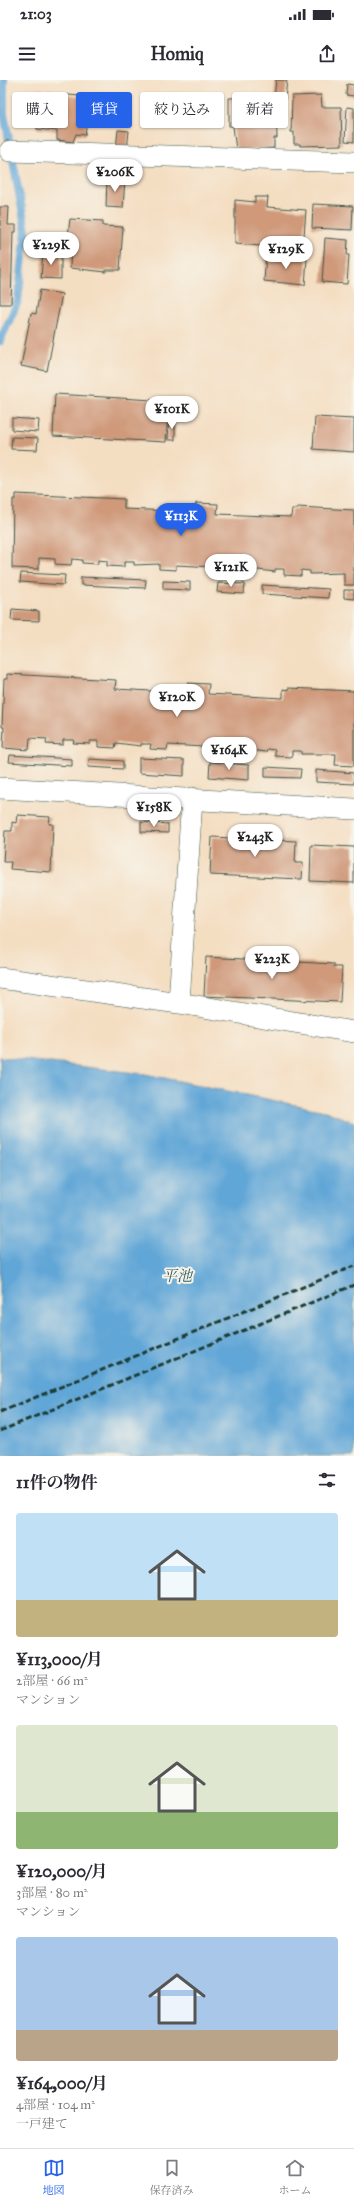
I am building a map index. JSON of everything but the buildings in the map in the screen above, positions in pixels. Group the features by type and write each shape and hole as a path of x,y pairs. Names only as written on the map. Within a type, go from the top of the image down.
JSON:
{"street":[{"path":"10,152 354,162"},
{"path":"0,788 192,798 354,809"},
{"path":"179,1003 192,798"},
{"path":"0,978 179,1003 354,1032"}],"water":[{"name":"平池","path":"0,1057 145,1074 325,1111 354,1122 354,1456 0,1456"}],"waterway":[{"path":"0,341 18,301 26,231 4,113 4,80"}],"railway":[{"path":"0,1412 354,1266"},
{"path":"0,1431 354,1285"}]}
